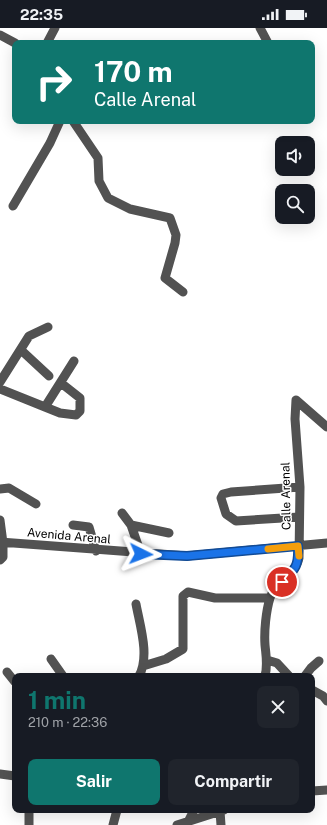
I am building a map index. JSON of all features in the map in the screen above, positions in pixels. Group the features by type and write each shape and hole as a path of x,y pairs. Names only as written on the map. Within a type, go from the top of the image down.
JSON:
{"street":[{"path":"49,40 55,28"},
{"path":"260,28 266,40"},
{"path":"0,35 12,41"},
{"path":"13,206 50,143 59,124"},
{"path":"75,124 98,158 99,181 108,198 130,209 170,218 176,235 165,278 183,292"},
{"path":"0,382 29,336 48,327"},
{"path":"20,350 49,376"},
{"path":"46,408 74,361"},
{"path":"0,389 60,413 76,415 80,411 80,398 62,382"},
{"name":"Calle Arenal","path":"270,598 276,588 297,567 299,558 300,487 295,420 296,400 327,426"},
{"path":"299,517 236,521 226,514 222,498 223,494 231,492 300,487"},
{"path":"0,489 9,488 36,504"},
{"path":"122,513 131,525 141,554"},
{"path":"0,520 2,542 2,558 0,560"},
{"path":"72,525 89,527 96,551"},
{"path":"131,525 169,533"},
{"name":"Avenida Arenal","path":"2,542 96,551 187,556 327,543"},
{"path":"143,666 166,659 183,649 183,596 188,592 216,598 270,598 265,644 267,660 265,673"},
{"path":"136,604 143,650 143,666 140,673"},
{"path":"51,658 61,673"},
{"path":"267,660 277,663 286,673"},
{"path":"307,673 319,661"},
{"path":"8,672 12,678"},
{"path":"315,692 323,696 327,701"},
{"path":"0,774 12,776"},
{"path":"315,791 327,790"},
{"path":"29,813 29,825"},
{"path":"113,825 116,813"},
{"path":"177,825 194,818 214,813"},
{"path":"221,825 222,813"}],"slow traffic":[{"path":"268,549 298,546 299,556"}],"route":[{"path":"141,554 187,556 298,546 299,558 297,567 282,582"}]}
